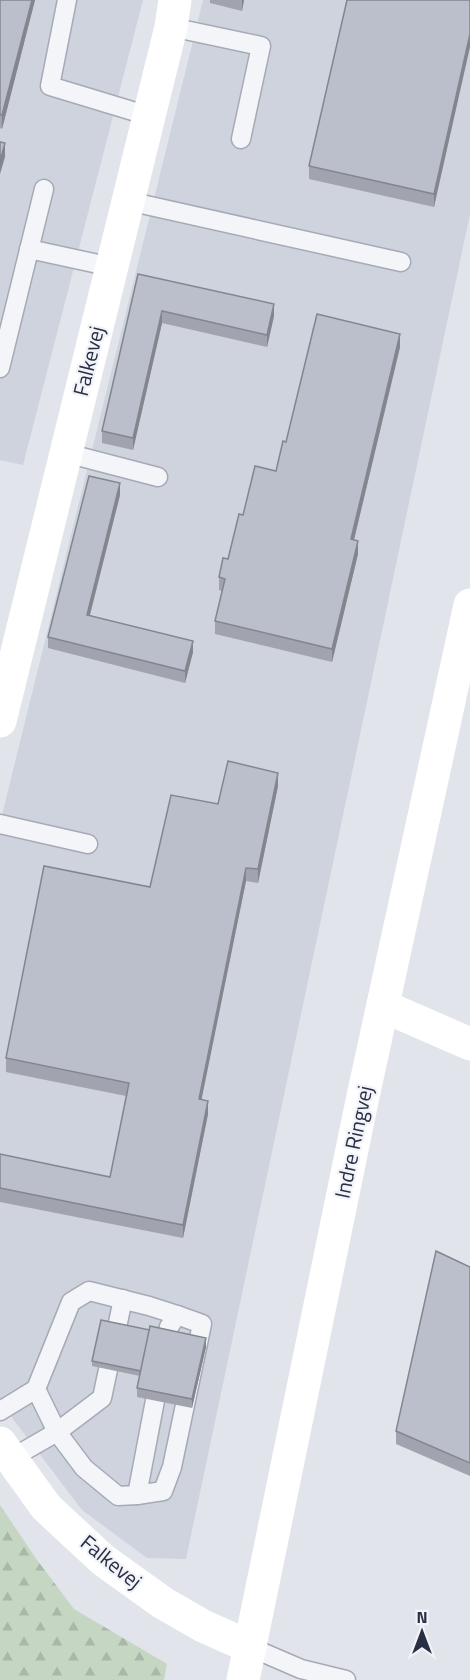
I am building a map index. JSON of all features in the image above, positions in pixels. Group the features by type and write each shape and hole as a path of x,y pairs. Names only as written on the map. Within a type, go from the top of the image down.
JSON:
{"street":[{"name":"Falkevej","path":"0,721 173,13"},
{"name":"Indre Ringvej","path":"243,1680 383,1006 470,605"},
{"path":"383,1006 470,1044"},
{"name":"Falkevej","path":"6,1451 46,1507 103,1560 163,1603 203,1626 250,1647"}],"lane":[{"path":"67,0 50,86 149,116"},
{"path":"173,13 261,46 241,139"},
{"path":"0,368 44,189"},
{"path":"128,201 401,262"},
{"path":"29,249 111,267"},
{"path":"66,453 158,477"},
{"path":"0,824 88,844"},
{"path":"0,1411 36,1389 71,1302 89,1291 123,1299 202,1324 172,1467 163,1491 118,1497 84,1468 57,1432 36,1389"},
{"path":"6,1451 57,1432 102,1398 123,1299"},
{"path":"137,1495 169,1327 177,1315"},
{"path":"250,1647 301,1669 346,1680"}],"shaded area":[{"path":"0,0 143,0 23,465 0,460"},
{"path":"203,0 470,0 470,214 186,1559 147,1558 82,1510 0,1402 0,823"}],"green space":[{"path":"0,1505 74,1609 167,1664 164,1680 0,1680"}],"building":[{"path":"0,0 32,0 2,115 0,115"},
{"path":"347,0 470,0 470,34 434,194 309,166"},
{"path":"0,142 5,143 0,161"},
{"path":"138,274 274,304 267,335 162,311 133,438 102,431"},
{"path":"317,314 400,334 351,539 358,541 332,649 215,621 225,579 219,577 223,558 228,559 239,514 243,515 255,466 276,471 283,441 286,442"},
{"path":"89,476 120,483 87,615 193,641 185,671 48,637"},
{"path":"228,761 278,773 258,869 246,868 199,1099 208,1101 183,1225 0,1188 0,1154 110,1177 129,1083 6,1058 44,866 150,887 171,795 218,804"},
{"path":"436,1251 470,1267 470,1463 396,1431"},
{"path":"101,1320 150,1330 141,1371 92,1361"},
{"path":"150,1326 206,1338 192,1399 137,1388"}]}
